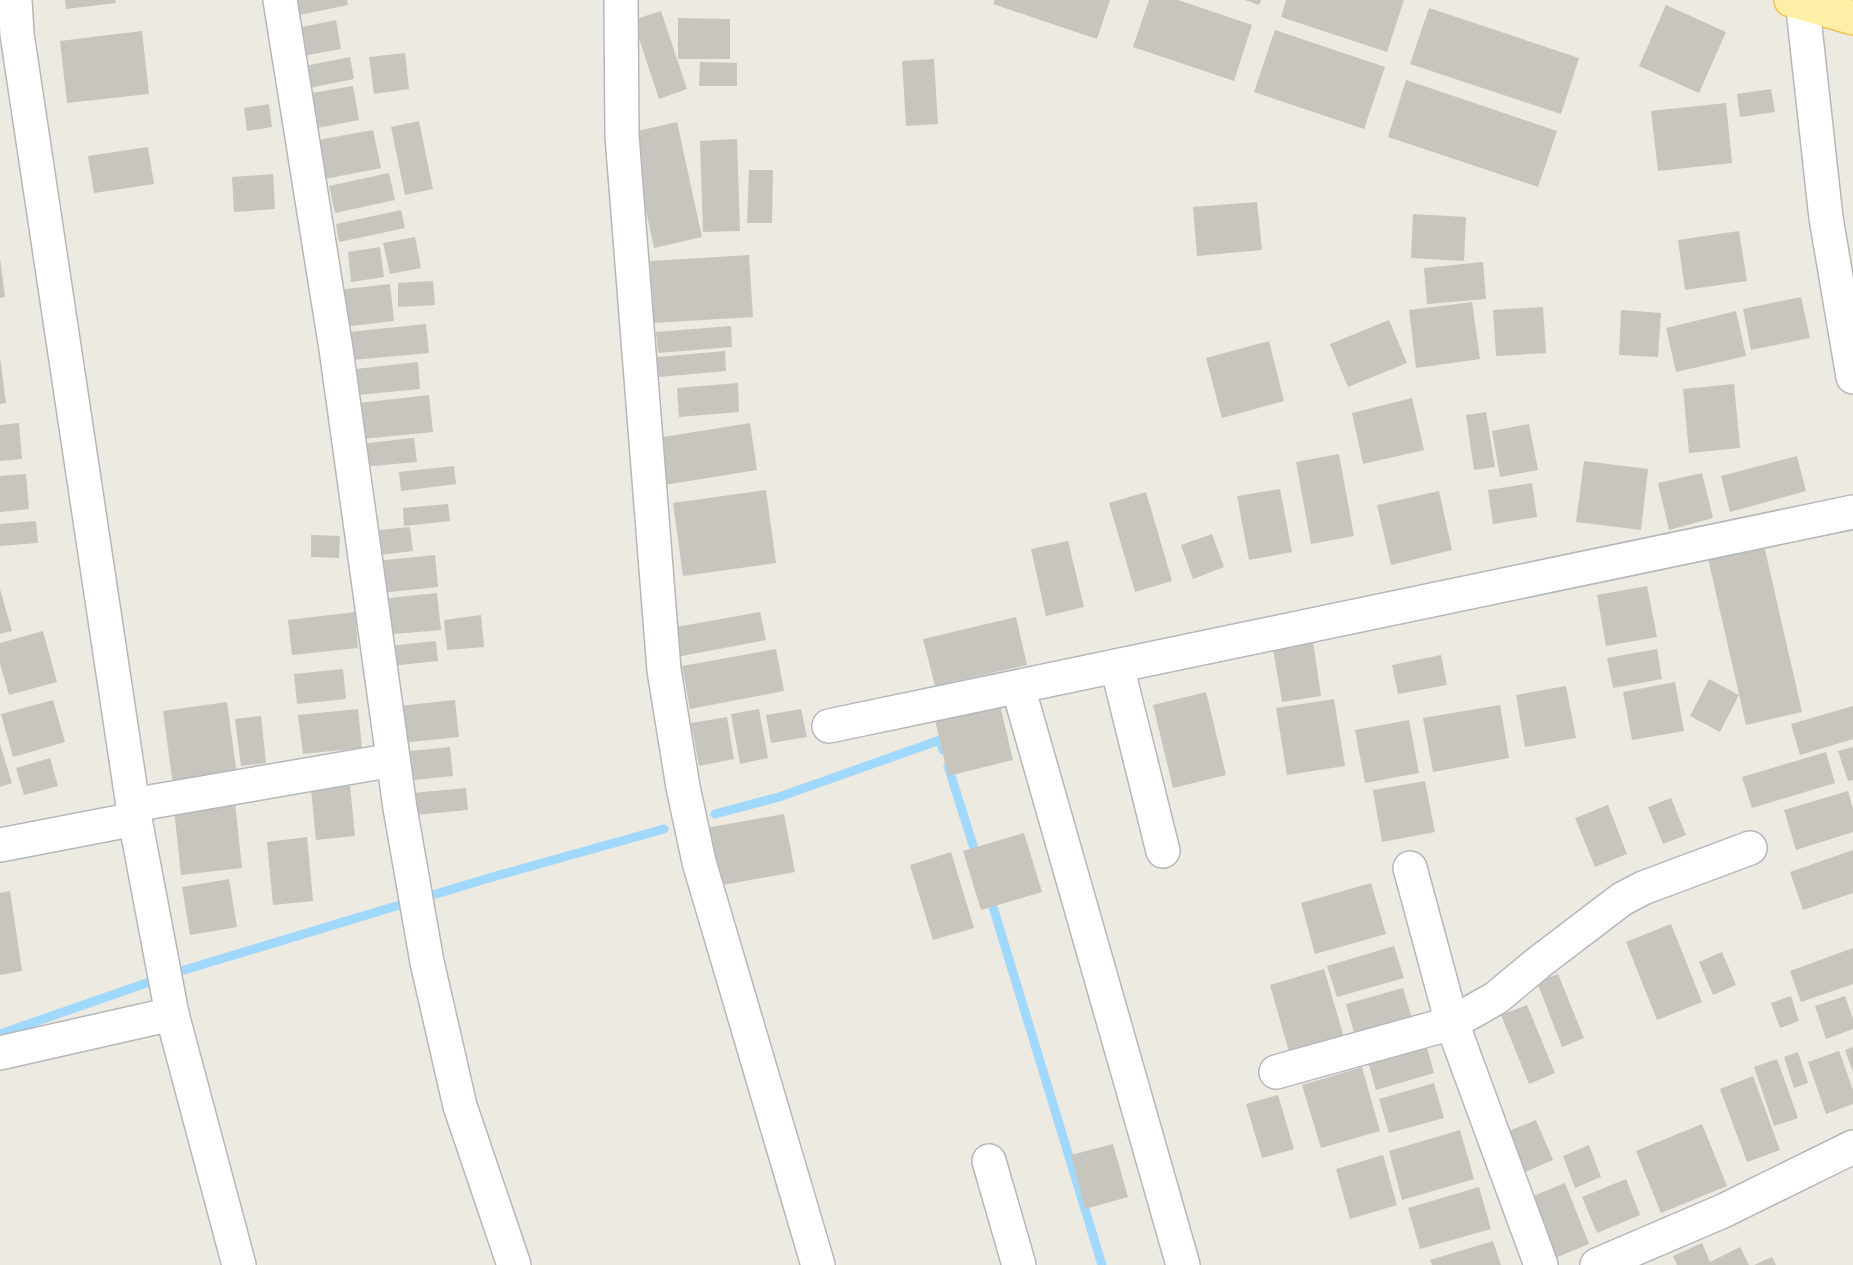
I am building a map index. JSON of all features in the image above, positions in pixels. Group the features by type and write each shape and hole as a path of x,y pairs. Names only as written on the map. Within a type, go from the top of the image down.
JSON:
{"main road":[{"path":"1798,1 1853,18"}],"street":[{"path":"15,0 17,33 134,812 172,1014 238,1265"},
{"path":"280,0 336,349 393,760 427,962 460,1106 514,1265"},
{"path":"621,0 622,136 632,282 664,670 672,724 699,862 818,1265"},
{"path":"1798,1 1827,218 1853,377"},
{"path":"829,726 1853,512"},
{"path":"1117,666 1163,851"},
{"path":"1018,687 1183,1265"},
{"path":"0,845 134,812 393,760"},
{"path":"1276,1072 1452,1023 1496,998 1538,963 1632,893 1750,848"},
{"path":"1410,868 1452,1023 1541,1265"},
{"path":"0,1053 172,1014"},
{"path":"1597,1265 1723,1211 1853,1147"},
{"path":"989,1161 1019,1265"}],"building":[{"path":"65,0 115,0 116,3 66,9"},
{"path":"286,0 347,0 348,5 290,17"},
{"path":"995,0 1110,0 1097,39 993,4"},
{"path":"1149,0 1178,0 1252,25 1234,81 1133,47"},
{"path":"1245,0 1261,0 1259,5"},
{"path":"1286,0 1404,0 1387,52 1281,17"},
{"path":"1666,5 1726,32 1699,93 1639,66"},
{"path":"1429,8 1579,58 1561,114 1410,64"},
{"path":"661,11 687,89 659,99 633,20"},
{"path":"678,18 730,19 730,59 678,59"},
{"path":"336,20 341,49 297,57 292,29"},
{"path":"1275,30 1385,67 1364,129 1254,92"},
{"path":"142,31 149,94 67,103 60,41"},
{"path":"405,53 409,89 374,94 369,57"},
{"path":"350,57 354,79 304,89 300,67"},
{"path":"934,59 938,124 906,126 902,61"},
{"path":"700,62 737,63 737,86 699,86"},
{"path":"1406,80 1557,131 1538,187 1388,137"},
{"path":"353,86 359,120 307,130 300,95"},
{"path":"1771,89 1775,112 1740,117 1737,94"},
{"path":"1726,103 1732,163 1658,171 1651,111"},
{"path":"269,104 272,127 247,131 244,108"},
{"path":"419,121 433,189 405,195 391,127"},
{"path":"677,122 702,237 654,248 629,133"},
{"path":"373,130 381,168 325,179 318,140"},
{"path":"737,139 740,231 703,232 700,141"},
{"path":"148,147 154,184 94,193 88,156"},
{"path":"749,170 773,170 772,223 747,223"},
{"path":"389,173 395,200 335,213 329,186"},
{"path":"273,174 275,209 234,212 232,177"},
{"path":"1257,202 1262,250 1197,256 1193,207"},
{"path":"401,210 405,228 339,242 336,224"},
{"path":"1413,214 1466,217 1464,261 1411,258"},
{"path":"1739,231 1747,281 1685,290 1678,240"},
{"path":"415,237 421,268 390,274 383,243"},
{"path":"380,247 384,277 351,282 348,252"},
{"path":"749,255 753,317 653,323 650,261"},
{"path":"0,258 5,297 0,298"},
{"path":"1483,262 1486,299 1427,304 1424,268"},
{"path":"433,281 435,305 398,307 398,283"},
{"path":"390,284 394,321 343,327 338,290"},
{"path":"1801,297 1810,338 1751,350 1743,309"},
{"path":"1472,302 1480,359 1416,368 1409,310"},
{"path":"1543,307 1546,353 1496,356 1493,310"},
{"path":"1621,310 1661,313 1658,357 1619,355"},
{"path":"1736,311 1746,356 1676,372 1666,328"},
{"path":"1389,320 1407,363 1348,387 1330,344"},
{"path":"426,324 429,353 352,360 349,332"},
{"path":"731,326 732,347 658,353 656,332"},
{"path":"1269,341 1284,401 1222,418 1206,358"},
{"path":"725,351 726,371 659,377 657,357"},
{"path":"0,357 6,403 0,404"},
{"path":"418,362 420,389 358,395 355,369"},
{"path":"738,383 739,412 679,417 677,388"},
{"path":"1734,384 1740,448 1689,453 1683,389"},
{"path":"429,395 433,432 362,439 359,403"},
{"path":"1412,398 1424,450 1363,464 1352,413"},
{"path":"1486,412 1495,467 1474,470 1466,415"},
{"path":"19,423 22,459 0,461 0,425"},
{"path":"750,423 757,470 664,485 657,438"},
{"path":"1529,424 1538,470 1500,477 1492,431"},
{"path":"414,438 417,462 361,467 359,444"},
{"path":"1339,454 1354,536 1311,544 1296,462"},
{"path":"1797,456 1806,491 1730,512 1721,476"},
{"path":"1584,461 1648,469 1641,530 1576,522"},
{"path":"454,466 456,484 401,491 399,472"},
{"path":"1702,473 1713,518 1669,530 1658,483"},
{"path":"26,474 29,509 0,512 0,476"},
{"path":"1532,483 1537,517 1493,524 1488,490"},
{"path":"1280,489 1292,552 1249,560 1237,496"},
{"path":"766,490 776,563 683,576 673,503"},
{"path":"1439,491 1452,550 1391,565 1377,505"},
{"path":"1146,492 1172,581 1135,592 1109,503"},
{"path":"448,504 450,521 404,526 403,508"},
{"path":"36,521 38,543 0,546 0,524"},
{"path":"410,527 413,551 371,556 368,531"},
{"path":"1212,534 1224,567 1193,579 1181,545"},
{"path":"311,535 340,536 339,558 311,557"},
{"path":"1068,541 1084,607 1046,616 1031,549"},
{"path":"1763,541 1802,712 1746,725 1707,554"},
{"path":"435,555 438,587 380,593 376,561"},
{"path":"1647,586 1657,637 1606,646 1597,595"},
{"path":"0,589 12,631 0,634"},
{"path":"437,593 441,630 383,635 379,599"},
{"path":"355,612 358,648 292,655 288,620"},
{"path":"760,612 766,640 671,658 665,629"},
{"path":"481,615 484,647 447,650 444,620"},
{"path":"1016,617 1027,665 935,686 923,639"},
{"path":"43,631 57,682 9,695 0,664 0,643"},
{"path":"436,641 438,661 390,666 388,646"},
{"path":"1313,642 1321,696 1282,702 1273,649"},
{"path":"776,649 784,691 690,709 682,666"},
{"path":"1657,649 1662,679 1613,688 1607,658"},
{"path":"1441,655 1447,685 1398,694 1392,665"},
{"path":"343,669 346,699 297,704 294,674"},
{"path":"1709,679 1739,695 1720,732 1690,716"},
{"path":"1675,682 1684,731 1632,740 1623,692"},
{"path":"1566,686 1576,738 1525,747 1516,695"},
{"path":"1206,692 1226,775 1173,788 1153,705"},
{"path":"1334,699 1345,766 1287,775 1276,708"},
{"path":"53,700 65,742 13,757 1,714"},
{"path":"455,700 459,737 401,743 398,706"},
{"path":"227,702 237,775 173,785 163,711"},
{"path":"1000,705 1013,760 948,776 935,720"},
{"path":"1500,705 1509,758 1433,772 1423,718"},
{"path":"1853,706 1853,739 1800,755 1791,724"},
{"path":"358,709 362,748 303,754 298,715"},
{"path":"759,709 768,758 740,764 731,714"},
{"path":"801,709 807,737 771,743 766,715"},
{"path":"261,716 266,763 241,766 235,719"},
{"path":"727,717 734,759 699,766 691,723"},
{"path":"1409,720 1419,773 1365,783 1355,730"},
{"path":"0,744 12,783 0,787"},
{"path":"450,747 453,776 404,781 401,752"},
{"path":"1853,747 1853,780 1848,781 1838,751"},
{"path":"1826,752 1835,783 1752,808 1742,777"},
{"path":"50,758 58,786 24,795 16,768"},
{"path":"1425,781 1435,832 1382,842 1373,790"},
{"path":"350,785 355,836 316,840 311,789"},
{"path":"466,788 468,810 415,815 412,793"},
{"path":"1848,791 1853,809 1853,832 1796,850 1784,810"},
{"path":"1671,798 1686,835 1663,844 1648,807"},
{"path":"235,803 242,868 181,875 174,809"},
{"path":"1608,805 1627,854 1595,867 1575,818"},
{"path":"784,814 795,872 717,886 706,828"},
{"path":"1024,833 1042,892 981,910 963,851"},
{"path":"307,837 313,901 273,905 267,842"},
{"path":"1853,850 1853,893 1803,910 1790,872"},
{"path":"951,852 974,928 933,940 910,865"},
{"path":"229,879 237,927 190,935 182,887"},
{"path":"1371,883 1386,934 1315,954 1301,903"},
{"path":"10,891 22,971 0,975 0,893"},
{"path":"1671,924 1702,1002 1657,1020 1626,942"},
{"path":"1394,946 1404,978 1337,997 1327,966"},
{"path":"1853,948 1853,984 1801,1002 1790,971"},
{"path":"1722,952 1736,985 1713,995 1699,962"},
{"path":"1324,969 1346,1044 1291,1059 1270,985"},
{"path":"1558,974 1584,1038 1562,1047 1537,982"},
{"path":"1403,988 1412,1019 1355,1036 1346,1004"},
{"path":"1791,996 1799,1021 1780,1028 1771,1003"},
{"path":"1845,996 1853,1019 1853,1029 1826,1039 1815,1006"},
{"path":"1527,1005 1555,1073 1529,1084 1501,1015"},
{"path":"1425,1041 1434,1073 1376,1090 1367,1058"},
{"path":"1853,1047 1853,1072 1845,1050"},
{"path":"1839,1051 1853,1090 1853,1104 1826,1114 1808,1062"},
{"path":"1798,1052 1808,1083 1794,1088 1784,1057"},
{"path":"1777,1059 1798,1118 1774,1126 1754,1067"},
{"path":"1362,1067 1380,1131 1321,1148 1302,1085"},
{"path":"1753,1076 1780,1150 1747,1162 1720,1089"},
{"path":"1434,1083 1444,1118 1389,1133 1379,1099"},
{"path":"1278,1095 1294,1149 1262,1158 1246,1104"},
{"path":"1536,1120 1553,1160 1518,1175 1501,1134"},
{"path":"1702,1124 1727,1186 1661,1213 1636,1151"},
{"path":"1460,1130 1474,1179 1402,1200 1389,1151"},
{"path":"1113,1144 1128,1197 1085,1209 1071,1155"},
{"path":"1589,1145 1601,1177 1575,1188 1563,1156"},
{"path":"1383,1155 1397,1205 1350,1219 1336,1169"},
{"path":"1626,1179 1640,1215 1597,1233 1582,1197"},
{"path":"1565,1183 1589,1244 1555,1258 1531,1197"},
{"path":"1479,1187 1491,1229 1420,1249 1408,1208"},
{"path":"1493,1241 1501,1265 1432,1265 1430,1260"},
{"path":"1702,1243 1710,1262 1740,1247 1749,1265 1677,1265 1673,1256"},
{"path":"1772,1257 1776,1265 1754,1265"}],"waterway":[{"path":"715,814 779,797 940,740 943,750"},
{"path":"948,766 977,858"},
{"path":"171,974 489,878 664,829"},
{"path":"990,897 1102,1265"},
{"path":"0,1034 158,979"}]}
